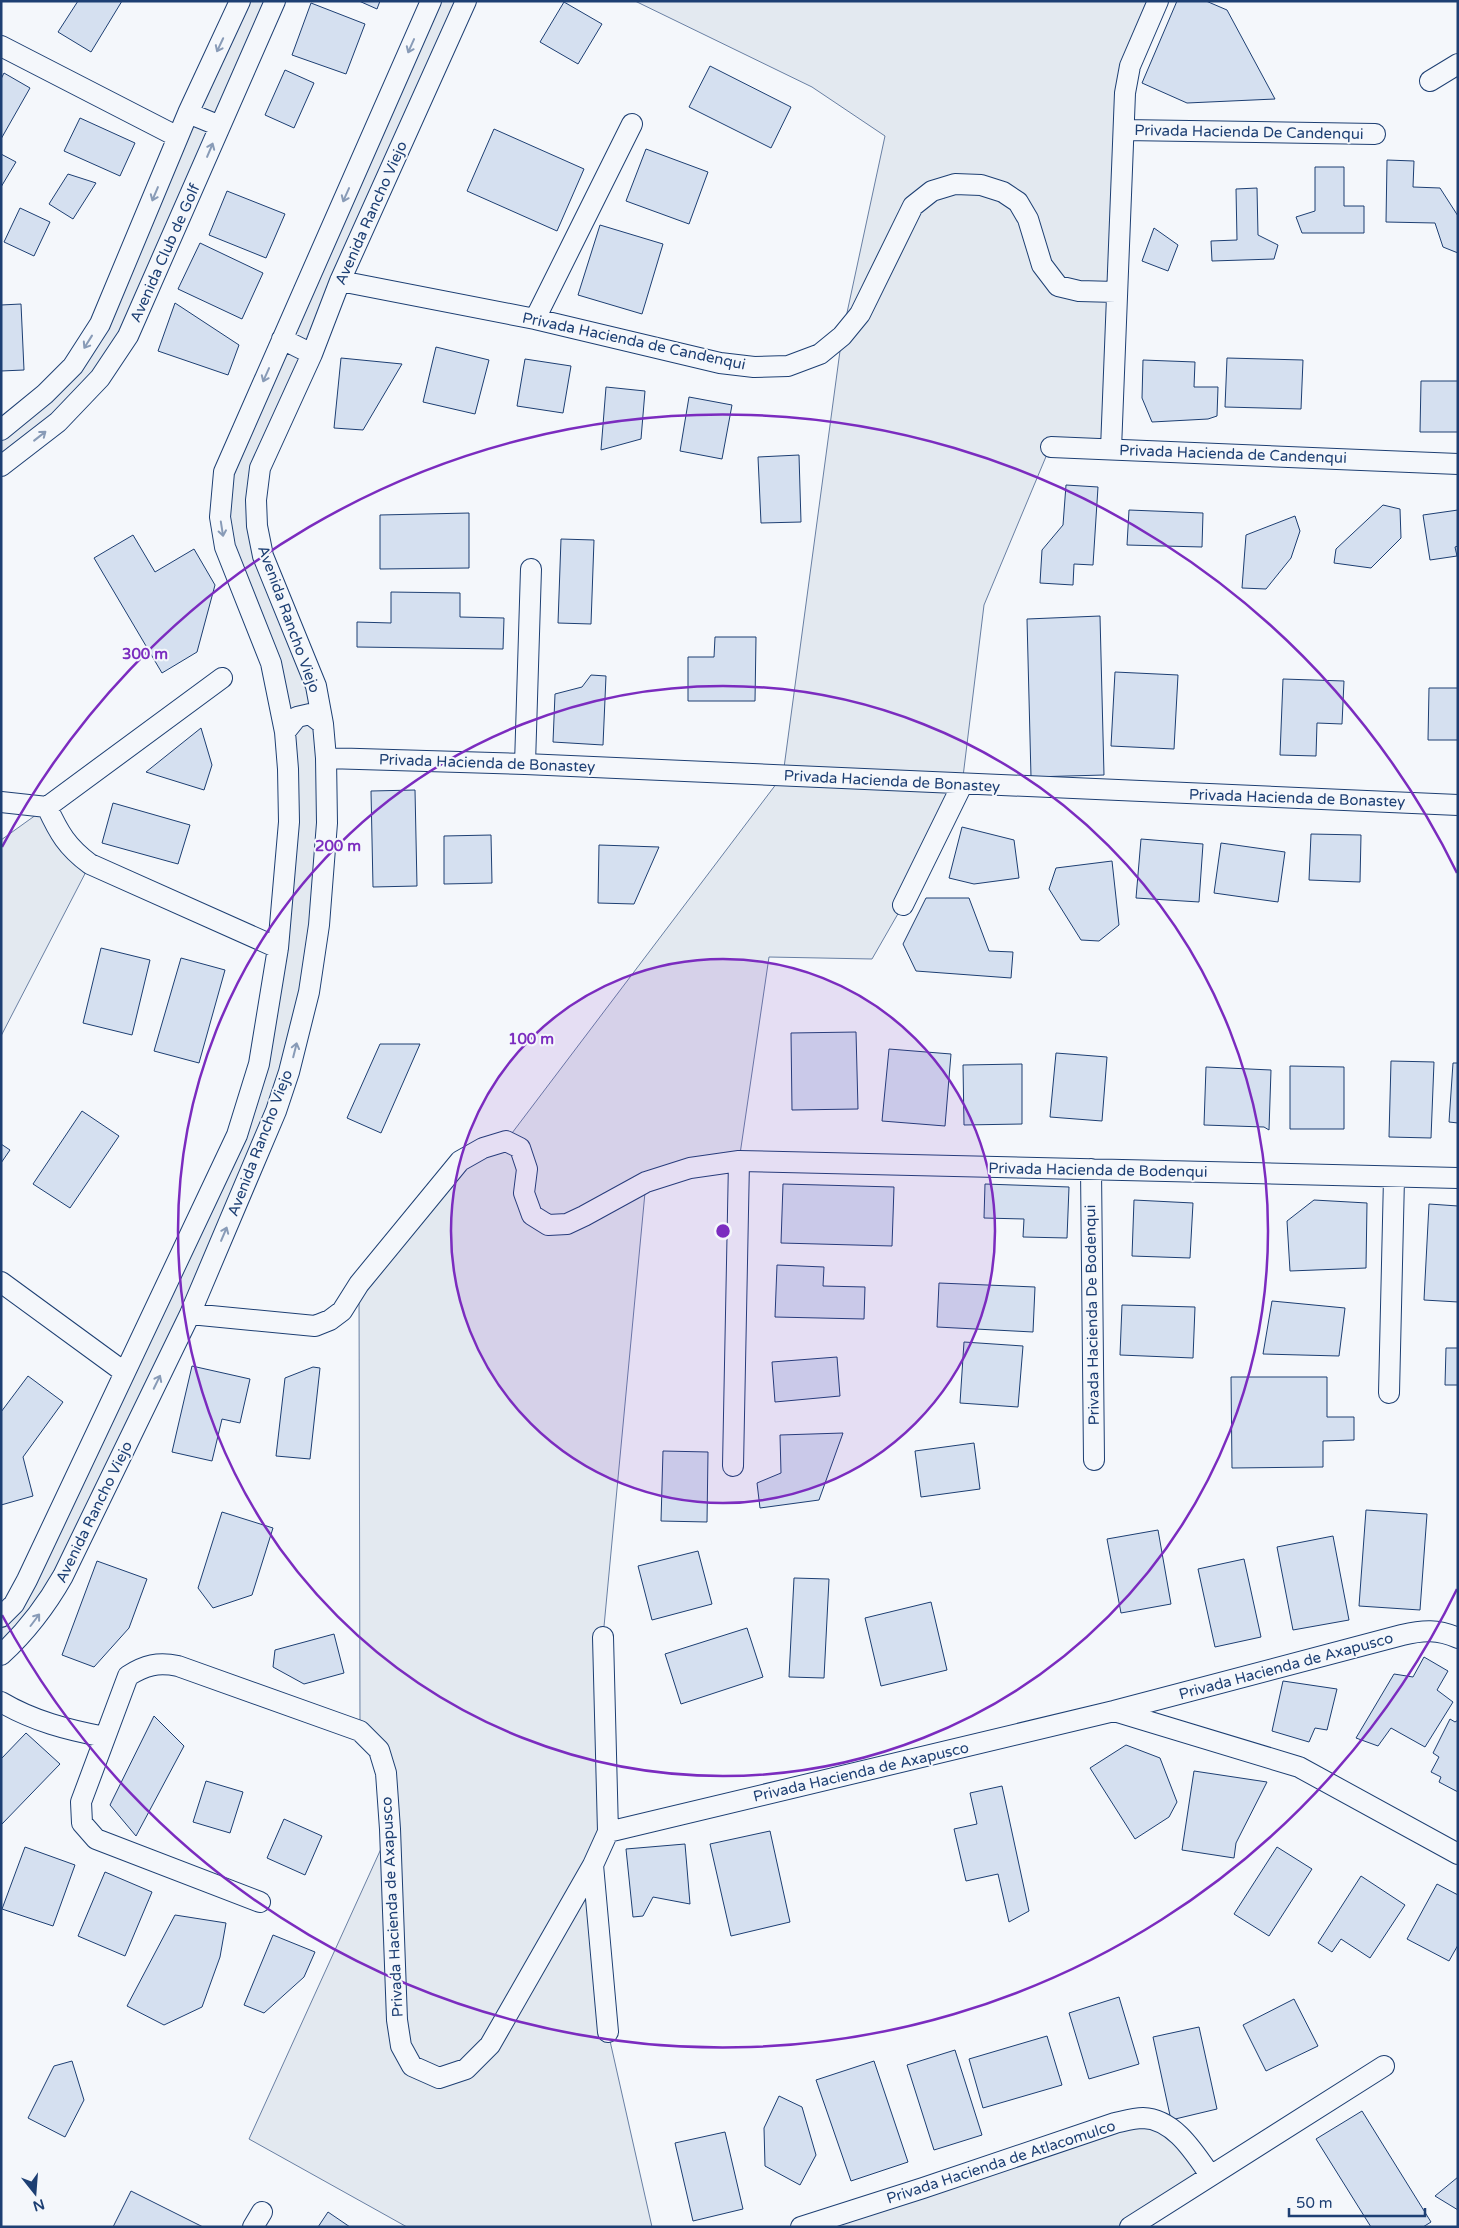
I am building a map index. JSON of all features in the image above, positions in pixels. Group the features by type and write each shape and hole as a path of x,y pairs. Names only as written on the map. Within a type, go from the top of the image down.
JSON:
{"street":[{"name":"Avenida Club de Golf","path":"1,430 45,394 73,366 100,324 188,113 240,1"},
{"name":"Avenida Club de Golf","path":"1,466 58,422 100,378 128,336 275,1"},
{"name":"Avenida Rancho Viejo","path":"1,1617 14,1604 28,1580 108,1406 181,1254 240,1126 259,1064 278,948 289,822 285,732 271,663 225,547 220,517 224,472 431,1"},
{"name":"Avenida Rancho Viejo","path":"1,1655 28,1629 48,1602 63,1576 190,1314 276,1111 289,1072 309,992 319,924 326,832 326,758 324,724 316,686 263,556 257,526 256,500 260,468 312,354 361,233 466,1"},
{"name":"Privada Hacienda De Candenqui","path":"1116,292 1125,93 1130,66 1158,1"},
{"path":"1,46 178,138"},
{"path":"1430,82 1458,64"},
{"path":"188,113 220,126"},
{"name":"Privada Hacienda De Candenqui","path":"535,319 632,124"},
{"name":"Privada Hacienda De Candenqui","path":"1124,130 1375,134"},
{"path":"167,166 198,177"},
{"name":"Privada Hacienda de Candenqui","path":"340,281 535,319 720,362 754,367 788,366 820,354 842,336 860,314 913,206 932,192 954,184 981,185 1003,192 1018,202 1028,219 1042,265 1058,286 1079,291 1116,292 1112,449 1458,464"},
{"path":"333,224 361,233"},
{"path":"282,339 312,354"},
{"path":"1051,447 1112,449"},
{"path":"525,764 531,570"},
{"path":"1,802 46,807 222,678"},
{"path":"285,732 297,717 310,714 324,724"},
{"name":"Privada Hacienda de Bonastey","path":"326,758 525,764 962,785 1458,805"},
{"name":"Privada Hacienda de Bonastey","path":"903,905 962,785"},
{"path":"46,807 59,833 72,851 90,864 278,948"},
{"name":"Privada Hacienda de Bodenqui","path":"190,1314 316,1326 330,1320 342,1311 359,1284 460,1161 483,1148 506,1141 520,1148 528,1169 524,1193 532,1215 548,1225 567,1224 646,1182 690,1168 739,1161 1394,1178 1458,1178"},
{"path":"732,1466 739,1161"},
{"name":"Privada Hacienda De Bodenqui","path":"1091,1170 1094,1460"},
{"path":"1389,1393 1394,1178"},
{"path":"181,1254 211,1265"},
{"path":"1,1282 124,1372"},
{"path":"108,1406 140,1418"},
{"name":"Privada Hacienda de Axapusco","path":"608,1832 1114,1711 1418,1631 1444,1632 1458,1638"},
{"name":"Privada Hacienda de Axapusco","path":"260,1902 96,1839 82,1823 81,1802 128,1676 141,1668 161,1663 178,1666 360,1732 379,1750 386,1773 390,1829 397,2020 401,2046 412,2066 439,2078 466,2069 490,2045 593,1865 608,1832 603,1637"},
{"path":"1,1702 35,1719 69,1731 105,1737"},
{"path":"1114,1711 1299,1767 1458,1854"},
{"path":"593,1865 608,2032"},
{"path":"1130,2227 1384,2066"},
{"name":"Privada Hacienda de Atlacomulco","path":"802,2227 1115,2123 1144,2118 1162,2124 1186,2140 1210,2175"}],"shaded area":[{"path":"240,1 275,1 128,336 1,466 1,430 73,366"},
{"path":"430,1 465,1 259,469 257,526 316,686 327,823 289,1072 63,1576 1,1655 1,1617 237,1135 278,948 285,732 225,547 224,472"},
{"path":"635,1 1158,1 1130,66 1111,449 1050,447 984,605 962,785 903,905 872,959 769,957 739,1161 646,1182 603,1637 608,1832 593,1865 608,2032 652,2227 407,2227 249,2139 390,1829 386,1773 360,1731 359,1284 460,1161 506,1141 783,775 842,336 885,136 812,87"},
{"path":"47,807 90,864 1,1036 1,840"},
{"path":"1115,2123 1162,2124 1210,2175 1130,2227 801,2227"}],"building":[{"path":"78,1 122,1 91,52 58,32"},
{"path":"359,1 380,1 377,9"},
{"path":"1177,1 1206,1 1227,10 1275,99 1187,103 1142,83"},
{"path":"564,2 602,24 578,64 540,42"},
{"path":"311,3 365,24 346,74 292,55"},
{"path":"710,66 791,107 771,148 689,107"},
{"path":"285,70 314,83 294,128 265,115"},
{"path":"4,73 30,88 1,139 1,79"},
{"path":"80,118 135,143 120,176 64,151"},
{"path":"494,129 584,169 557,231 467,191"},
{"path":"646,149 708,172 689,224 626,201"},
{"path":"1,154 16,162 1,187"},
{"path":"1387,160 1414,161 1413,187 1440,188 1458,216 1458,253 1443,247 1435,223 1386,222"},
{"path":"1315,167 1344,167 1344,206 1364,206 1364,233 1302,233 1296,217 1315,211"},
{"path":"68,174 96,183 73,219 49,204"},
{"path":"1257,188 1258,235 1278,245 1274,259 1212,261 1211,241 1237,240 1236,189"},
{"path":"227,191 285,214 266,258 209,235"},
{"path":"20,208 50,222 34,256 4,242"},
{"path":"600,225 663,244 642,314 578,295"},
{"path":"1154,228 1178,245 1168,271 1142,261"},
{"path":"200,243 263,273 242,319 178,289"},
{"path":"175,303 239,345 228,375 158,351"},
{"path":"21,304 24,370 1,371 1,305"},
{"path":"436,347 489,360 475,414 423,402"},
{"path":"341,358 402,364 363,430 334,428"},
{"path":"1227,358 1303,360 1301,409 1225,407"},
{"path":"525,359 571,366 563,413 517,406"},
{"path":"1143,360 1195,362 1194,387 1218,387 1217,416 1208,419 1152,422 1142,398"},
{"path":"1421,381 1458,381 1458,432 1420,432"},
{"path":"606,387 645,391 641,439 601,450"},
{"path":"689,397 732,405 722,459 680,451"},
{"path":"799,455 801,522 761,523 758,457"},
{"path":"1066,485 1098,487 1093,565 1074,564 1073,585 1040,583 1042,550 1063,525"},
{"path":"1383,505 1400,509 1401,538 1371,568 1334,563 1336,549"},
{"path":"1129,510 1203,513 1202,547 1127,545"},
{"path":"1458,510 1458,546 1455,547 1457,556 1430,560 1423,515"},
{"path":"469,513 469,568 380,569 380,515"},
{"path":"1295,516 1300,531 1291,558 1266,589 1242,588 1246,535"},
{"path":"133,535 155,572 194,549 215,585 197,652 162,673 94,558"},
{"path":"561,539 594,540 591,624 558,623"},
{"path":"391,592 460,593 460,617 504,618 503,649 357,647 357,622 391,623"},
{"path":"1100,616 1104,775 1031,777 1027,619"},
{"path":"715,637 756,637 755,701 688,701 688,657 714,657"},
{"path":"1115,672 1178,675 1174,749 1111,746"},
{"path":"591,675 606,676 603,745 553,742 555,694 582,687"},
{"path":"1283,679 1344,681 1342,724 1317,723 1316,756 1280,755"},
{"path":"1429,688 1458,688 1458,740 1428,740"},
{"path":"201,728 212,765 204,790 146,772"},
{"path":"415,790 417,886 373,887 371,791"},
{"path":"113,803 190,825 178,864 102,843"},
{"path":"962,827 1014,840 1019,878 974,884 949,878"},
{"path":"1311,834 1361,835 1360,882 1309,880"},
{"path":"491,835 492,883 444,884 444,836"},
{"path":"1141,839 1203,844 1199,902 1136,898"},
{"path":"1221,843 1285,852 1278,902 1214,893"},
{"path":"599,845 659,847 634,904 598,903"},
{"path":"1112,861 1119,925 1099,941 1081,940 1049,889 1056,868"},
{"path":"926,898 969,898 989,951 1013,952 1011,978 916,971 903,944"},
{"path":"101,948 150,960 132,1035 83,1023"},
{"path":"181,958 225,970 199,1063 154,1051"},
{"path":"856,1032 858,1109 792,1110 791,1033"},
{"path":"380,1044 420,1044 381,1133 347,1118"},
{"path":"889,1049 951,1054 945,1126 882,1121"},
{"path":"1056,1053 1107,1057 1102,1121 1050,1117"},
{"path":"1391,1061 1434,1062 1431,1138 1389,1137"},
{"path":"1453,1063 1458,1063 1458,1123 1449,1122"},
{"path":"1022,1064 1022,1124 964,1125 963,1065"},
{"path":"1290,1066 1344,1067 1344,1129 1290,1129"},
{"path":"1206,1067 1271,1070 1269,1130 1264,1127 1204,1125"},
{"path":"82,1111 119,1136 70,1208 33,1184"},
{"path":"1,1144 10,1150 1,1163"},
{"path":"783,1184 894,1187 892,1246 781,1243"},
{"path":"985,1184 1069,1187 1067,1238 1023,1237 1024,1219 984,1218"},
{"path":"1134,1200 1193,1203 1190,1258 1132,1256"},
{"path":"1314,1200 1367,1203 1366,1268 1290,1271 1287,1221"},
{"path":"1429,1204 1458,1206 1458,1302 1424,1300"},
{"path":"777,1265 824,1267 823,1286 865,1287 864,1319 775,1317"},
{"path":"939,1283 1035,1287 1033,1332 937,1327"},
{"path":"1272,1301 1345,1308 1339,1356 1263,1354"},
{"path":"1122,1305 1195,1307 1193,1358 1120,1355"},
{"path":"964,1342 1023,1346 1018,1407 960,1403"},
{"path":"1446,1348 1458,1348 1458,1385 1445,1385"},
{"path":"837,1357 840,1396 775,1402 772,1362"},
{"path":"192,1366 250,1379 240,1423 222,1419 212,1461 172,1452"},
{"path":"313,1367 320,1368 310,1459 276,1456 285,1378"},
{"path":"28,1376 63,1402 23,1457 33,1496 1,1505 1,1412"},
{"path":"1231,1377 1327,1377 1327,1417 1354,1417 1354,1440 1323,1441 1323,1467 1232,1468"},
{"path":"843,1433 819,1500 760,1508 757,1483 781,1473 780,1435"},
{"path":"974,1443 980,1489 921,1497 915,1451"},
{"path":"663,1451 708,1452 707,1522 661,1521"},
{"path":"1366,1510 1427,1514 1420,1610 1359,1606"},
{"path":"222,1512 273,1528 252,1595 213,1608 198,1588"},
{"path":"1158,1530 1171,1604 1121,1613 1107,1539"},
{"path":"1333,1536 1349,1620 1293,1630 1277,1547"},
{"path":"698,1551 712,1604 652,1620 638,1566"},
{"path":"1244,1559 1261,1637 1215,1647 1198,1569"},
{"path":"97,1561 147,1579 129,1628 94,1667 62,1655"},
{"path":"794,1578 829,1579 824,1678 789,1677"},
{"path":"931,1602 947,1670 881,1686 865,1618"},
{"path":"747,1628 763,1677 681,1704 665,1654"},
{"path":"334,1634 344,1673 304,1684 273,1667 275,1650"},
{"path":"1424,1657 1448,1671 1437,1690 1453,1702 1425,1747 1391,1728 1378,1746 1356,1738 1394,1674 1413,1677"},
{"path":"1283,1681 1337,1689 1327,1730 1315,1728 1309,1742 1272,1731"},
{"path":"154,1716 184,1746 136,1836 110,1805"},
{"path":"1450,1719 1455,1722 1458,1720 1458,1792 1439,1782 1441,1777 1431,1772 1439,1757 1433,1753"},
{"path":"26,1733 60,1764 1,1825 1,1759"},
{"path":"1126,1745 1160,1758 1177,1802 1169,1817 1135,1839 1090,1768"},
{"path":"1194,1771 1267,1782 1236,1843 1234,1858 1182,1850"},
{"path":"206,1781 243,1792 230,1833 193,1822"},
{"path":"1002,1786 1029,1911 1009,1922 998,1874 966,1881 954,1829 977,1824 970,1793"},
{"path":"284,1819 322,1836 305,1875 267,1858"},
{"path":"770,1831 790,1922 731,1936 710,1844"},
{"path":"685,1844 690,1904 653,1897 643,1916 633,1917 626,1849"},
{"path":"25,1847 75,1865 53,1926 2,1909"},
{"path":"1277,1847 1312,1869 1269,1936 1234,1914"},
{"path":"105,1872 152,1892 125,1956 78,1936"},
{"path":"1361,1876 1405,1905 1370,1958 1341,1939 1332,1952 1318,1943"},
{"path":"1437,1884 1458,1895 1458,1945 1449,1961 1407,1939"},
{"path":"175,1915 226,1923 220,1957 202,2007 164,2025 127,2006"},
{"path":"273,1935 315,1952 304,1977 264,2013 244,2005"},
{"path":"1119,1997 1139,2064 1089,2079 1069,2013"},
{"path":"1294,1999 1318,2046 1266,2071 1243,2025"},
{"path":"1199,2027 1217,2109 1171,2120 1153,2037"},
{"path":"1047,2036 1062,2085 983,2108 969,2059"},
{"path":"955,2050 982,2135 934,2150 907,2065"},
{"path":"72,2061 84,2100 65,2137 28,2118 54,2066"},
{"path":"874,2061 908,2162 851,2181 816,2080"},
{"path":"779,2096 802,2107 816,2155 800,2185 765,2166 764,2128"},
{"path":"1362,2111 1431,2222 1423,2227 1371,2227 1316,2139"},
{"path":"725,2132 743,2209 693,2221 675,2143"},
{"path":"1458,2177 1458,2210 1435,2196"},
{"path":"131,2191 203,2227 113,2227"},
{"path":"328,2212 350,2227 318,2227"}]}
